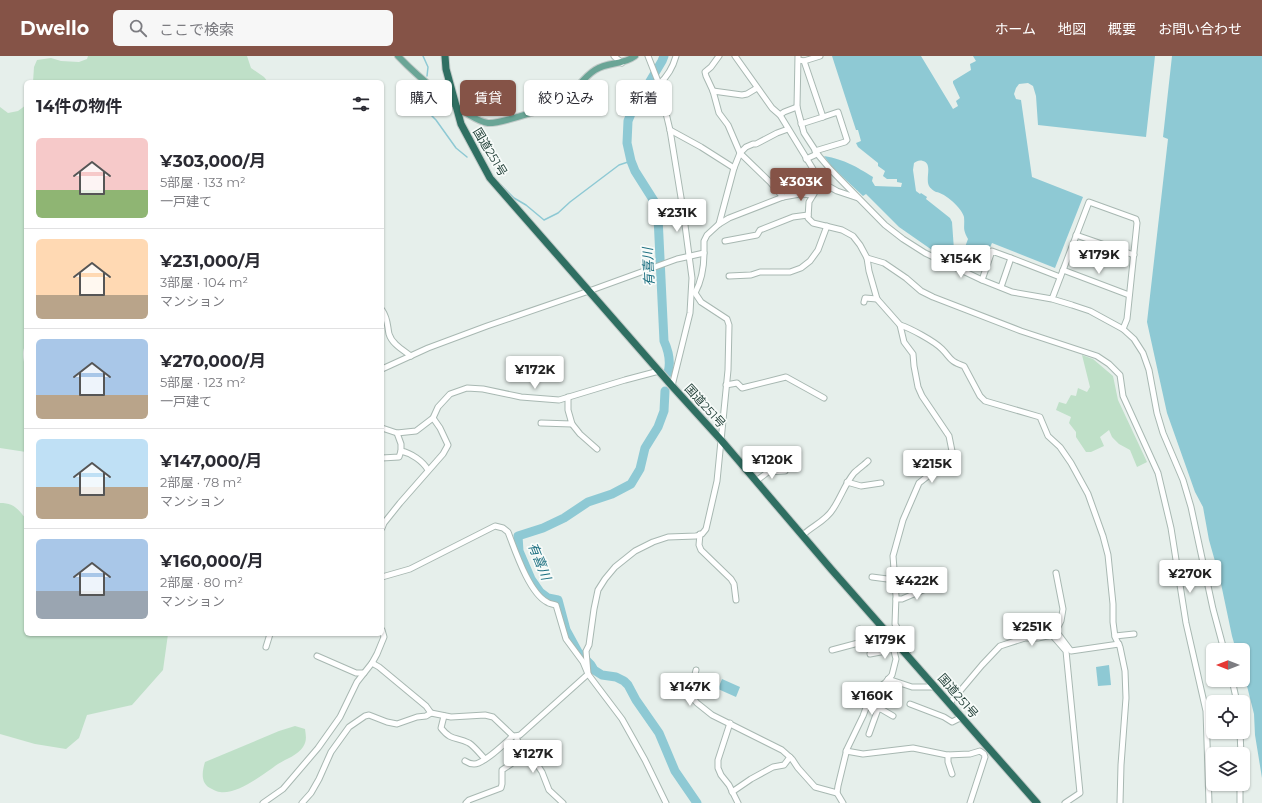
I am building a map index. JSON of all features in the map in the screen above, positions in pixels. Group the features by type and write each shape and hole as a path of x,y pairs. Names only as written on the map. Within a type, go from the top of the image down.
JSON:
{"highway":[{"name":"国道251号","path":"445,56 446,68 461,124 490,178 721,440 803,536 893,646 906,653 1037,803"}],"main road":[{"path":"398,56 422,78 471,117 489,123 551,106 563,100 586,76 596,69 605,65 622,63 635,56"}],"street":[{"path":"614,56 622,63"},
{"path":"648,56 658,80"},
{"path":"664,80 673,67 676,56"},
{"path":"719,56 712,68 705,72 720,112 740,153 783,197"},
{"path":"735,56 772,108 780,115 821,182 837,191 859,198"},
{"path":"800,59 820,56"},
{"path":"800,59 797,107 804,133 816,152 830,169 885,225 925,253 982,280 1012,292 1052,299 1090,311 1123,329 1134,339 1143,353 1149,370 1157,413 1163,433 1184,480 1222,643"},
{"path":"800,59 823,117"},
{"path":"713,92 742,95 747,94 757,88"},
{"path":"780,115 797,107"},
{"path":"801,124 838,112 847,140 816,152 806,159"},
{"path":"588,674 586,666 586,651 589,645 591,624 598,590 604,579 615,567 635,551 653,542 668,538 696,536 706,529 717,481 729,346 729,325 727,319 701,302 694,293 683,210 667,116"},
{"path":"718,224 734,168 740,153 746,147 756,144 777,132 788,129"},
{"path":"670,130 701,147 734,168"},
{"path":"821,182 810,202 808,218 813,224 842,230 853,236 867,258 869,272 877,299 900,325 904,342 913,354 918,387 922,396 949,436 952,451 947,461 919,483 903,520 893,556 896,599 895,624 909,649 906,653"},
{"path":"672,386 694,293 701,279 704,264 705,238 718,224 729,218 783,197 800,194 813,195"},
{"path":"1052,299 1089,202 1136,219 1137,223 1127,318 1123,329"},
{"path":"725,241 757,234 760,230 793,217 808,215"},
{"path":"729,276 751,275 760,272 790,272 801,268 810,261 818,250 827,226"},
{"path":"1076,234 1134,255"},
{"path":"982,280 992,251 1060,277"},
{"path":"384,368 450,340 589,292 677,259 704,253"},
{"path":"867,258 884,262 921,291 933,297 1021,331 1097,356 1109,364 1120,375 1123,396 1152,457 1158,473 1168,512 1186,623 1206,711 1209,803"},
{"path":"1001,287 1011,258"},
{"path":"1063,270 1129,295"},
{"path":"864,302 865,298 877,299"},
{"path":"384,314 389,334 394,342 411,356"},
{"path":"900,325 908,327 941,348 954,362 964,366 980,396 985,401 1040,416 1048,436 1060,447 1088,494 1104,536 1108,555 1115,636 1119,644 1125,671 1126,684 1120,803"},
{"path":"384,429 397,433 416,430 433,418 438,407 450,394 467,388 483,389 527,398 559,400 659,371"},
{"path":"726,385 737,383 742,388 786,377 824,398"},
{"path":"568,397 568,410 572,424 580,434 597,449"},
{"path":"384,525 400,503 443,454 448,445 440,428 433,418"},
{"path":"540,423 572,424"},
{"path":"384,458 399,457 401,444 397,433"},
{"path":"401,451 409,453 428,470"},
{"path":"803,536 811,528 819,524 833,510 854,473 868,461"},
{"path":"756,481 768,472 785,471"},
{"path":"848,482 861,486 881,484"},
{"path":"384,576 410,569 495,526 503,528 508,532 528,580 534,590 547,603 556,605 566,639 583,662 588,674 622,719 666,803"},
{"path":"700,534 699,545 701,550 731,579 734,584 736,600"},
{"path":"950,703 1000,646 1025,638 1038,638 1054,633 1061,621 1063,609 1056,573"},
{"path":"872,577 894,580"},
{"path":"896,599 902,599 935,585"},
{"path":"859,629 863,641"},
{"path":"1054,633 1071,651 1119,644"},
{"path":"1054,633 1066,651 1080,793 1065,803"},
{"path":"1115,636 1134,634"},
{"path":"266,647 269,636"},
{"path":"263,803 283,789 318,748 340,717 357,682 372,663 384,636"},
{"path":"832,650 876,638 893,646"},
{"path":"870,654 886,651 893,646"},
{"path":"843,803 837,793 846,751 863,716 872,692 880,687 892,675 896,660 893,646"},
{"path":"317,656 356,673 364,673"},
{"path":"372,663 379,667 426,706 431,713 451,717 485,714 493,717 514,736 531,755 542,772 549,790 563,803"},
{"path":"696,670 690,695 697,702 712,714 782,750 790,757 815,787 837,793"},
{"path":"465,761 471,764 476,764 485,759 514,736 520,735 588,674"},
{"path":"888,679 912,687 936,687"},
{"path":"869,734 878,709 881,709 882,699 880,687"},
{"path":"910,704 944,717 952,722 962,717"},
{"path":"881,709 893,716"},
{"path":"302,803 311,793 319,779 331,752 349,727 354,723 369,715 396,724 417,717 426,716 431,713"},
{"path":"444,716 441,728 445,734 449,737 470,744 485,759"},
{"path":"730,723 718,760 721,775 738,803"},
{"path":"466,803 469,800 500,788 502,784 502,770 511,764 524,748"},
{"path":"846,751 863,754 913,748 948,755 970,754 980,751 985,757 970,803"},
{"path":"948,755 948,762 952,774"},
{"path":"732,792 751,779 773,767 784,764 790,757"},
{"path":"1240,791 1240,803"}],"green space":[{"path":"88,56 247,56 251,68 266,80 33,80 34,67 37,60 51,58 61,61 79,62 87,59"},
{"path":"24,106 24,452 0,448 0,107 8,113 18,111"},
{"path":"1082,355 1093,359 1113,376 1118,400 1147,462 1137,467 1130,450 1119,444 1112,437 1109,430 1100,437 1104,446 1091,452 1086,452 1076,437 1076,432 1069,423 1071,417 1056,410 1059,402 1066,404 1071,395 1076,396 1078,388 1087,392 1090,387"},
{"path":"0,503 5,503 15,507 24,516 24,636 168,636 163,670 132,705 87,715 79,738 66,749 35,744 0,734"},
{"path":"295,726 305,729 306,738 303,747 295,755 278,764 258,778 234,790 219,792 205,784 203,770 205,762 279,731"}],"water":[{"path":"832,56 921,56 953,109 958,106 956,101 960,98 953,81 971,70 970,64 976,61 973,56 1155,56 1146,137 1038,125 1036,96 1033,86 1028,83 1019,84 1014,94 1016,99 1021,100 1032,177 1083,197 1055,268 992,243 986,256 965,247 968,239 964,230 963,213 957,205 944,195 935,192 930,187 928,183 928,165 923,161 917,161 914,163 913,170 916,191 927,197 926,199 950,218 952,222 954,250 932,250 899,227 866,194 863,196 832,167 824,156 850,164 873,177 872,181 875,186 901,187 902,183 897,182 897,179 887,179 883,176 885,171 878,166 878,163 858,147 856,143 861,141 858,130 856,130"},
{"path":"1172,56 1262,56 1262,778 1255,735 1254,714 1247,687 1250,687 1250,643 1234,643 1220,579 1209,540 1203,507 1195,492 1167,413 1147,322 1168,139 1163,137"},
{"path":"1109,665 1111,685 1098,686 1096,667"},
{"path":"722,679 740,687 736,697 718,689"}],"waterway":[{"path":"423,56 428,67 427,76"},
{"name":"有喜川","path":"664,56 646,88 636,101 628,121 627,143 635,171 654,201 658,217 664,341 668,353 668,373"},
{"path":"432,116 456,148 467,157"},
{"path":"501,185 514,198 526,205 544,220 558,213 570,202 619,165 631,161"},
{"name":"有喜川","path":"665,391 664,411 658,427 645,448 640,469 631,484 612,494 588,502 564,518 543,528 518,536 519,551 531,579 540,592 548,598 558,600 566,630 578,652 594,670 602,675 616,677 628,685 636,700 659,733 675,771 697,803"}]}
